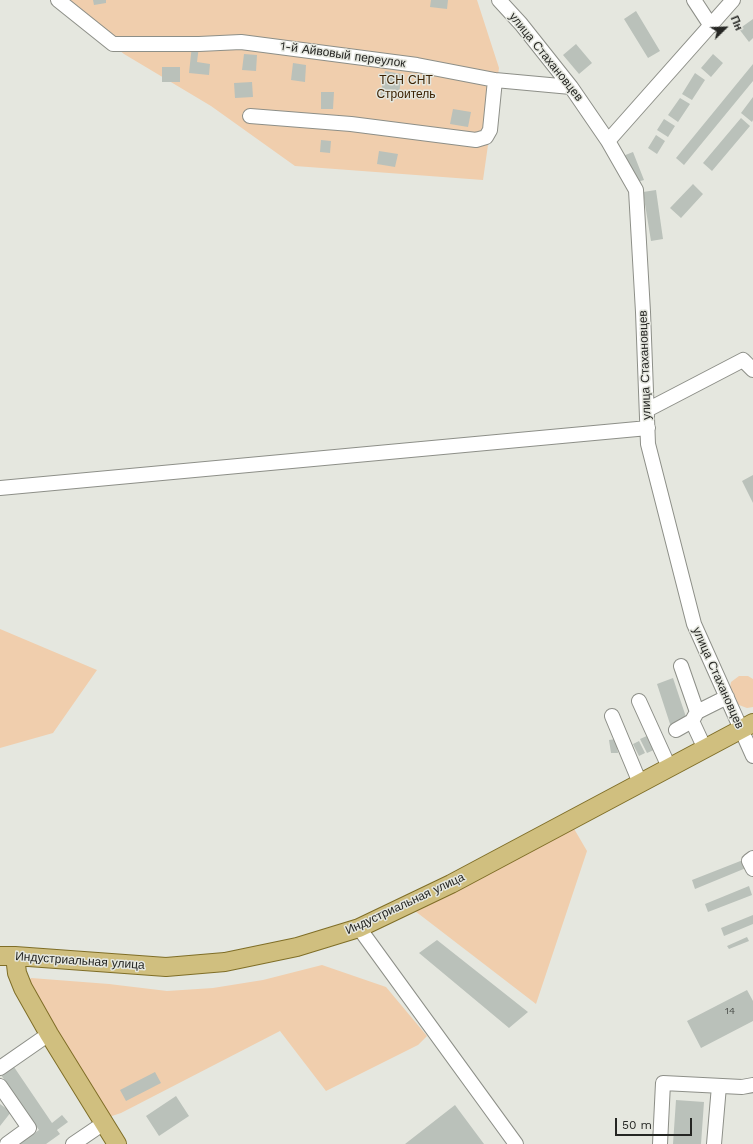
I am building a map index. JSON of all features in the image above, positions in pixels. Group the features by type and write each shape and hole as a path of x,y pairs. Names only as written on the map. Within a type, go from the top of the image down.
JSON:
{"main road":[{"name":"Индустриальная улица","path":"7,956 166,967 224,962 297,947 359,928 452,884 747,726"},
{"path":"7,956 49,1034 117,1144"}],"street":[{"name":"1-й Айвовый переулок","path":"58,0 113,44 199,44 241,42 416,65 495,80 571,87"},
{"name":"улица Стахановцев","path":"499,0 521,24 571,87 608,141 636,190 644,312 648,444 694,624 727,697 747,726 753,756"},
{"path":"694,0 711,26"},
{"path":"608,141 733,0"},
{"path":"250,116 351,124 476,140 486,136 490,130 495,80"},
{"path":"647,410 743,360 753,370"},
{"path":"0,488 648,428"},
{"path":"681,666 705,748"},
{"path":"676,730 695,716 727,697"},
{"path":"639,701 669,767"},
{"path":"612,716 640,783"},
{"path":"753,858 749,861 753,869"},
{"path":"359,928 516,1144"},
{"path":"3,1064 49,1034"},
{"path":"660,1144 663,1083 742,1087 753,1085"},
{"path":"714,1144 719,1086"},
{"path":"0,1088 29,1128 7,1144"},
{"path":"73,1144 104,1124"}],"green space":[{"name":"ТСН СНТ Строитель","path":"57,0 477,0 499,68 483,180 295,166 211,106 124,54"},
{"path":"0,629 97,670 53,733 0,748"},
{"path":"739,676 748,676 753,679 753,707 747,708 739,705 734,699 730,687 731,682"},
{"path":"573,827 587,851 536,1004 415,911"},
{"path":"322,965 386,987 427,1036 418,1045 326,1091 280,1031 121,1113 106,1118 25,987 31,978 109,984 167,991 213,988 263,980"}],"building":[{"path":"93,0 106,0 106,3 94,5"},
{"path":"431,0 448,0 447,9 430,7"},
{"path":"636,11 660,51 648,58 624,19"},
{"path":"753,19 753,38 749,42 739,29"},
{"path":"576,44 592,63 579,74 563,55"},
{"path":"192,45 199,46 197,62 210,64 209,75 189,73"},
{"path":"244,54 257,55 256,71 242,70"},
{"path":"713,54 723,63 711,77 701,68"},
{"path":"293,63 306,65 305,82 291,80"},
{"path":"753,64 753,81 684,165 676,158"},
{"path":"162,67 180,67 180,82 162,82"},
{"path":"385,71 402,74 398,99 380,96"},
{"path":"695,73 705,80 692,100 682,94"},
{"path":"252,82 253,97 235,98 234,83"},
{"path":"321,92 334,92 333,109 321,109"},
{"path":"753,97 753,120 752,122 741,113"},
{"path":"680,98 690,104 678,122 668,115"},
{"path":"453,109 471,112 468,127 450,124"},
{"path":"741,118 750,126 712,171 703,163"},
{"path":"664,119 675,126 668,137 657,130"},
{"path":"656,135 665,141 657,154 648,148"},
{"path":"321,140 331,141 330,153 320,152"},
{"path":"379,151 398,154 395,167 377,164"},
{"path":"633,152 644,180 634,183 623,156"},
{"path":"693,184 703,194 681,218 670,208"},
{"path":"656,190 663,239 651,241 643,192"},
{"path":"753,475 753,503 742,481"},
{"path":"673,678 687,720 671,727 657,684"},
{"path":"649,735 656,749 647,753 640,739"},
{"path":"616,739 618,753 611,753 609,740"},
{"path":"639,741 645,753 639,756 633,744"},
{"path":"743,860 746,868 695,889 692,880"},
{"path":"749,886 752,895 708,912 705,904"},
{"path":"753,915 753,924 724,936 721,928"},
{"path":"747,937 749,941 729,949 727,946"},
{"path":"437,940 528,1012 509,1028 419,953"},
{"path":"747,990 753,1001 753,1021 701,1048 687,1021"},
{"path":"14,1067 52,1123 62,1115 68,1122 57,1130 60,1134 46,1144 18,1144 39,1130 1,1075"},
{"path":"155,1072 161,1083 126,1101 120,1090"},
{"path":"176,1096 189,1116 159,1136 146,1116"},
{"path":"676,1100 704,1102 701,1144 673,1144"},
{"path":"0,1104 11,1112 0,1126"},
{"path":"455,1105 484,1144 405,1144"}]}
